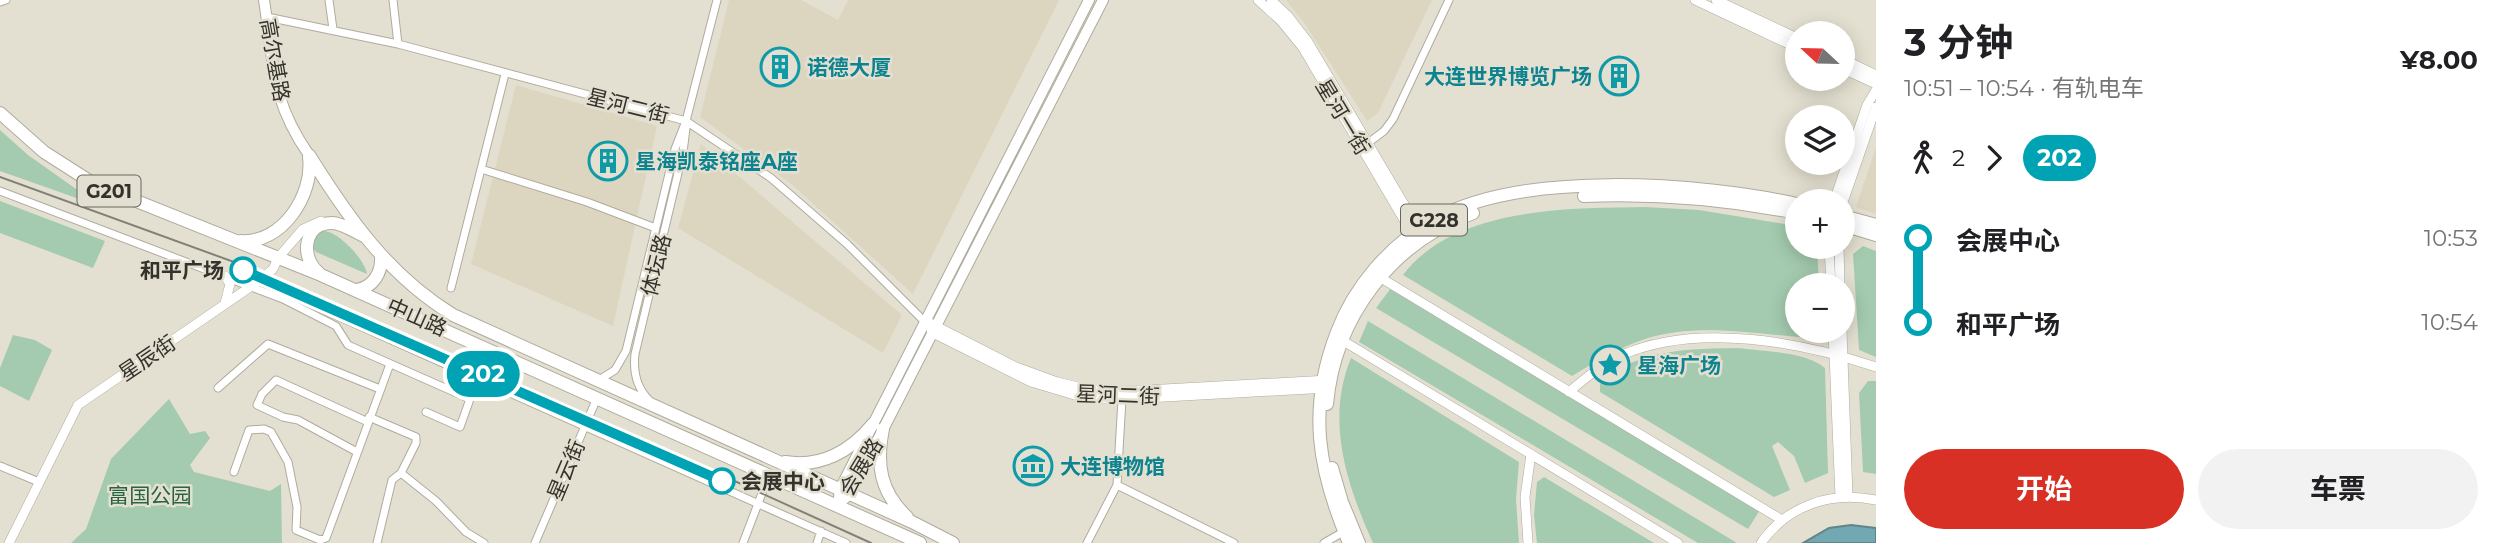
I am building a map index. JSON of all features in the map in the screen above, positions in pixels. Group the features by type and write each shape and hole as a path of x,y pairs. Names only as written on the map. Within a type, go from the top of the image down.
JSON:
{"highway":[{"name":"中山路","path":"1,116 44,152 94,184 234,241 276,263 293,264 356,290 769,475 905,540 920,543"},
{"name":"中山路","path":"309,155 381,257 415,289 453,315 953,543"},
{"path":"234,241 259,241 270,236 290,217 309,181 309,155"},
{"name":"G228","path":"1359,543 1348,534 1329,490 1321,460 1318,429 1326,384 1351,302 1433,220 1502,196 1623,185 1671,187 1785,202"},
{"name":"G228","path":"1418,236 1481,210 1517,202 1576,196 1625,194 1706,198 1785,211"},
{"path":"1855,219 1876,225"},
{"path":"321,275 311,267 306,253 308,238 318,227 334,223 364,236"},
{"path":"1855,229 1876,235"},
{"path":"356,290 364,289 376,279 382,264 381,257"},
{"path":"773,459 790,463 823,460 849,448 878,426"},
{"path":"878,426 884,487 900,511 912,522"}],"main road":[{"name":"高尔基路","path":"264,0 276,89 286,115 309,155"},
{"name":"会展路","path":"837,506 878,426 925,321 1089,0"},
{"name":"会展路","path":"878,426 935,329 1103,0"}],"street":[{"path":"0,2 6,0"},
{"path":"329,0 333,29"},
{"path":"393,0 398,44"},
{"name":"体坛路","path":"599,380 615,370 626,351 675,149 686,121 717,0"},
{"name":"星河一街","path":"1258,0 1281,21 1303,48 1418,236"},
{"name":"星河一街","path":"1271,0 1288,16 1308,42 1368,143 1418,236"},
{"path":"1368,143 1384,131 1393,119 1449,0"},
{"path":"1695,0 1785,42"},
{"path":"1716,0 1785,32"},
{"name":"星河二街","path":"267,17 398,44 686,121 771,178 847,244 935,329 1031,382 1078,396 1122,398 1326,384"},
{"path":"1855,65 1876,75"},
{"path":"451,288 505,74"},
{"path":"1855,74 1876,84"},
{"path":"1838,189 1867,105 1876,90"},
{"path":"1848,189 1876,107"},
{"name":"体坛路","path":"653,405 639,387 635,376 635,354 683,152 686,121"},
{"path":"481,169 587,202 653,227"},
{"path":"0,191 225,276 255,283 846,543"},
{"name":"星辰街","path":"9,543 78,405 255,283 310,224 317,221 334,223"},
{"path":"1376,275 1782,520"},
{"path":"224,305 230,284 225,276"},
{"path":"255,283 336,326 348,345 470,400 460,426 426,412"},
{"name":"星河二街","path":"935,329 1016,367 1078,387 1140,390 1326,384"},
{"path":"1339,338 1678,543"},
{"path":"1569,392 1594,371 1622,356 1651,345 1679,340 1735,339 1763,342 1839,356 1876,367"},
{"path":"1836,343 1839,356"},
{"path":"1841,343 1844,496"},
{"path":"218,388 268,344 380,389"},
{"path":"234,472 249,430 264,429 271,432 288,462 297,507 296,530 320,540 326,538 390,364"},
{"path":"357,452 298,420 283,417 257,405 262,394 276,380 416,437 416,443 401,472 392,480 377,543"},
{"name":"星云街","path":"535,543 597,398"},
{"path":"1087,543 1117,485 1122,398"},
{"path":"1528,543 1525,497 1531,454"},
{"path":"0,466 39,482"},
{"path":"401,472 436,501 466,532 484,543"},
{"path":"743,543 769,475"},
{"path":"1117,485 1234,543"},
{"path":"1761,543 1782,520 1813,502 1844,496 1876,500"},
{"path":"817,543 821,531"},
{"path":"1324,543 1348,534"}],"shaded area":[{"path":"729,0 801,0 838,20 848,0 1059,0 913,294 790,183 700,117"},
{"path":"1286,0 1432,0 1378,113 1367,121 1305,24"},
{"path":"516,85 657,126 613,326 471,264"},
{"path":"701,144 902,315 883,353 678,228"},
{"path":"1876,147 1876,214 1856,207"}],"green space":[{"path":"0,130 28,155 86,196 82,200 0,171"},
{"path":"0,201 105,241 93,268 0,233"},
{"path":"1582,208 1699,210 1785,224 1785,259 1818,259 1818,273 1785,273 1785,336 1705,330 1664,334 1626,347 1572,376 1403,275 1425,253 1452,236 1482,224 1515,216"},
{"path":"325,231 351,248 367,274 316,252 312,247 313,238"},
{"path":"1863,246 1876,251 1876,357 1859,350 1855,252"},
{"path":"1391,288 1760,510 1748,529 1376,308"},
{"path":"1368,321 1737,543 1698,543 1359,342"},
{"path":"13,335 35,340 52,350 29,401 0,386 0,368"},
{"path":"1739,348 1795,355 1825,368 1828,473 1805,483 1794,456 1778,442 1772,446 1790,490 1774,497 1600,392 1600,384 1614,372 1647,357 1683,350"},
{"path":"1351,358 1519,462 1516,499 1519,543 1373,543 1355,498 1342,452 1340,405 1343,382"},
{"path":"1868,381 1876,381 1876,474 1863,472 1859,393"},
{"name":"富国公园","path":"169,399 190,434 205,431 210,438 190,465 194,472 270,491 281,484 282,543 71,543 86,529 111,459"},
{"path":"1544,477 1654,543 1537,543 1534,515 1537,482"}],"water":[{"path":"1851,525 1876,528 1876,543 1803,543 1829,528"}],"tram line":[{"path":"0,177 267,274 589,415 871,543"},
{"name":"202","path":"243,270 564,409 722,481"}],"place":[{"name":"诺德大厦","path":"780,67"},
{"name":"大连世界博览广场","path":"1619,76"},
{"name":"星海凯泰铭座A座","path":"608,161"},
{"name":"和平广场","path":"243,270"},
{"name":"星海广场","path":"1610,365"},
{"name":"大连博物馆","path":"1033,466"},
{"name":"会展中心","path":"722,481"}]}
